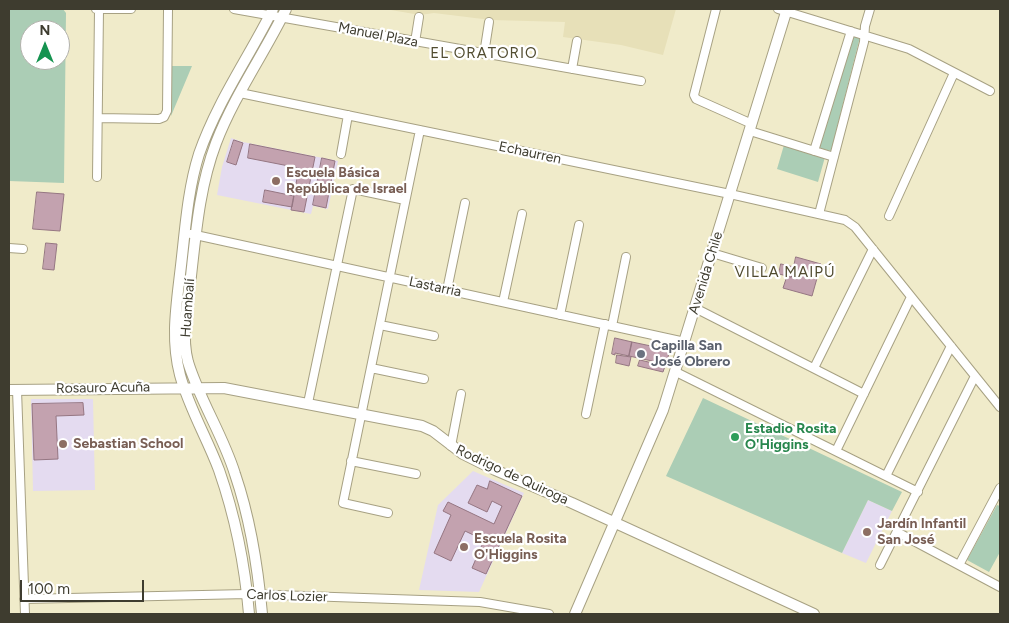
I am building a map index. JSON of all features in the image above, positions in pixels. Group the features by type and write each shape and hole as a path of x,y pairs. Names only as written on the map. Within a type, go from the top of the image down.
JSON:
{"main road":[{"name":"Avenida Chile","path":"576,614 614,523 653,438 676,372 751,127 784,10"},
{"name":"Huambalí","path":"262,614 246,514 235,474 216,426 197,387 188,362 186,341 194,174 204,142 225,97 272,12"},
{"name":"Huambalí","path":"249,614 236,534 224,488 218,469 183,387 176,355 174,334 190,233 209,164 221,130 284,12"},
{"name":"Rosauro Acuña","path":"13,390 197,387"},
{"name":"Rodrigo de Quiroga","path":"197,387 224,388 426,427 463,454 496,470 814,614"}],"street":[{"path":"97,177 102,9 131,9"},
{"path":"98,118 159,120 164,117 167,111 168,9"},
{"name":"Manuel Plaza","path":"234,9 284,12 415,42 641,81"},
{"path":"716,9 694,94 696,99 751,127 834,158"},
{"path":"819,214 864,42 865,26 870,9"},
{"path":"784,10 909,49 990,91"},
{"path":"415,42 419,17"},
{"path":"484,54 489,22"},
{"path":"814,151 851,31"},
{"path":"572,69 578,41"},
{"path":"889,216 954,72"},
{"name":"Echaurren","path":"240,93 730,194 848,222 855,227 1000,407"},
{"path":"341,154 348,115"},
{"path":"388,513 343,503 420,130"},
{"path":"308,403 353,189 405,200"},
{"path":"447,290 465,203"},
{"path":"503,302 522,214"},
{"path":"560,315 579,225"},
{"name":"Lastarria","path":"190,233 685,342"},
{"path":"9,248 23,249"},
{"path":"814,368 873,249"},
{"path":"712,253 762,268"},
{"path":"586,414 626,257"},
{"path":"836,451 912,297"},
{"path":"695,308 864,394"},
{"path":"380,325 434,336"},
{"path":"886,476 951,346"},
{"path":"371,368 424,379"},
{"path":"676,372 918,492"},
{"path":"880,565 975,376"},
{"path":"13,390 25,614"},
{"path":"451,446 461,394"},
{"path":"352,461 416,474"},
{"path":"959,565 997,501 1000,488"},
{"path":"897,532 1000,587"},
{"name":"Carlos Lozier","path":"24,599 260,594 474,602 549,614"}],"shaded area":[{"path":"391,9 676,9 663,55 621,45 563,37 565,22 491,20 434,13 420,15"},
{"name":"Escuela Básica República de Israel","path":"231,138 338,161 328,209 313,206 311,214 217,195 222,167"},
{"name":"Sebastian School","path":"31,399 93,399 95,490 33,491"},
{"name":"Escuela Rosita O'Higgins","path":"473,471 524,493 479,592 419,590 438,505"},
{"name":"Jardín Infantil San José","path":"868,500 892,511 866,563 842,553"}],"green space":[{"path":"9,9 63,9 66,13 66,20 20,20 20,70 65,70 64,183 9,181"},
{"path":"851,34 860,37 831,151 819,148"},
{"path":"172,66 192,66 171,116"},
{"path":"784,145 825,157 818,182 777,169"},
{"name":"Estadio Rosita O'Higgins","path":"703,398 902,492 892,511 868,500 842,553 666,476"},
{"path":"997,505 1000,506 1000,552 989,572 967,560"}],"building":[{"path":"234,140 243,143 236,165 227,162"},
{"path":"250,144 315,157 304,212 291,210 299,168 248,158"},
{"path":"322,158 335,161 326,208 313,205"},
{"path":"265,190 294,196 292,207 263,202"},
{"path":"37,192 64,194 60,231 33,229"},
{"path":"46,243 57,244 54,270 43,269"},
{"path":"796,257 821,264 812,296 783,288 787,276 791,277"},
{"path":"781,264 794,267 791,277 779,274"},
{"path":"615,338 632,342 629,356 612,354"},
{"path":"632,342 670,350 666,364 629,356"},
{"path":"617,355 631,357 629,366 616,363"},
{"path":"640,360 665,366 663,372 638,366"},
{"path":"83,403 84,415 56,416 58,459 34,460 32,404"},
{"path":"490,481 522,496 486,574 472,568 484,540 465,531 451,561 434,553 451,515 443,511 448,502 494,524 502,506 492,501 487,512 468,503 477,485 487,489"}],"place":[{"name":"Escuela Básica República de Israel","path":"276,181"},
{"name":"Capilla San José Obrero","path":"641,354"},
{"name":"Estadio Rosita O'Higgins","path":"735,437"},
{"name":"Sebastian School","path":"63,444"},
{"name":"Jardín Infantil San José","path":"867,532"},
{"name":"Escuela Rosita O'Higgins","path":"464,547"}],"district":[{"name":"EL ORATORIO","path":"484,54"},
{"name":"VILLA MAIPÚ","path":"785,273"}]}
